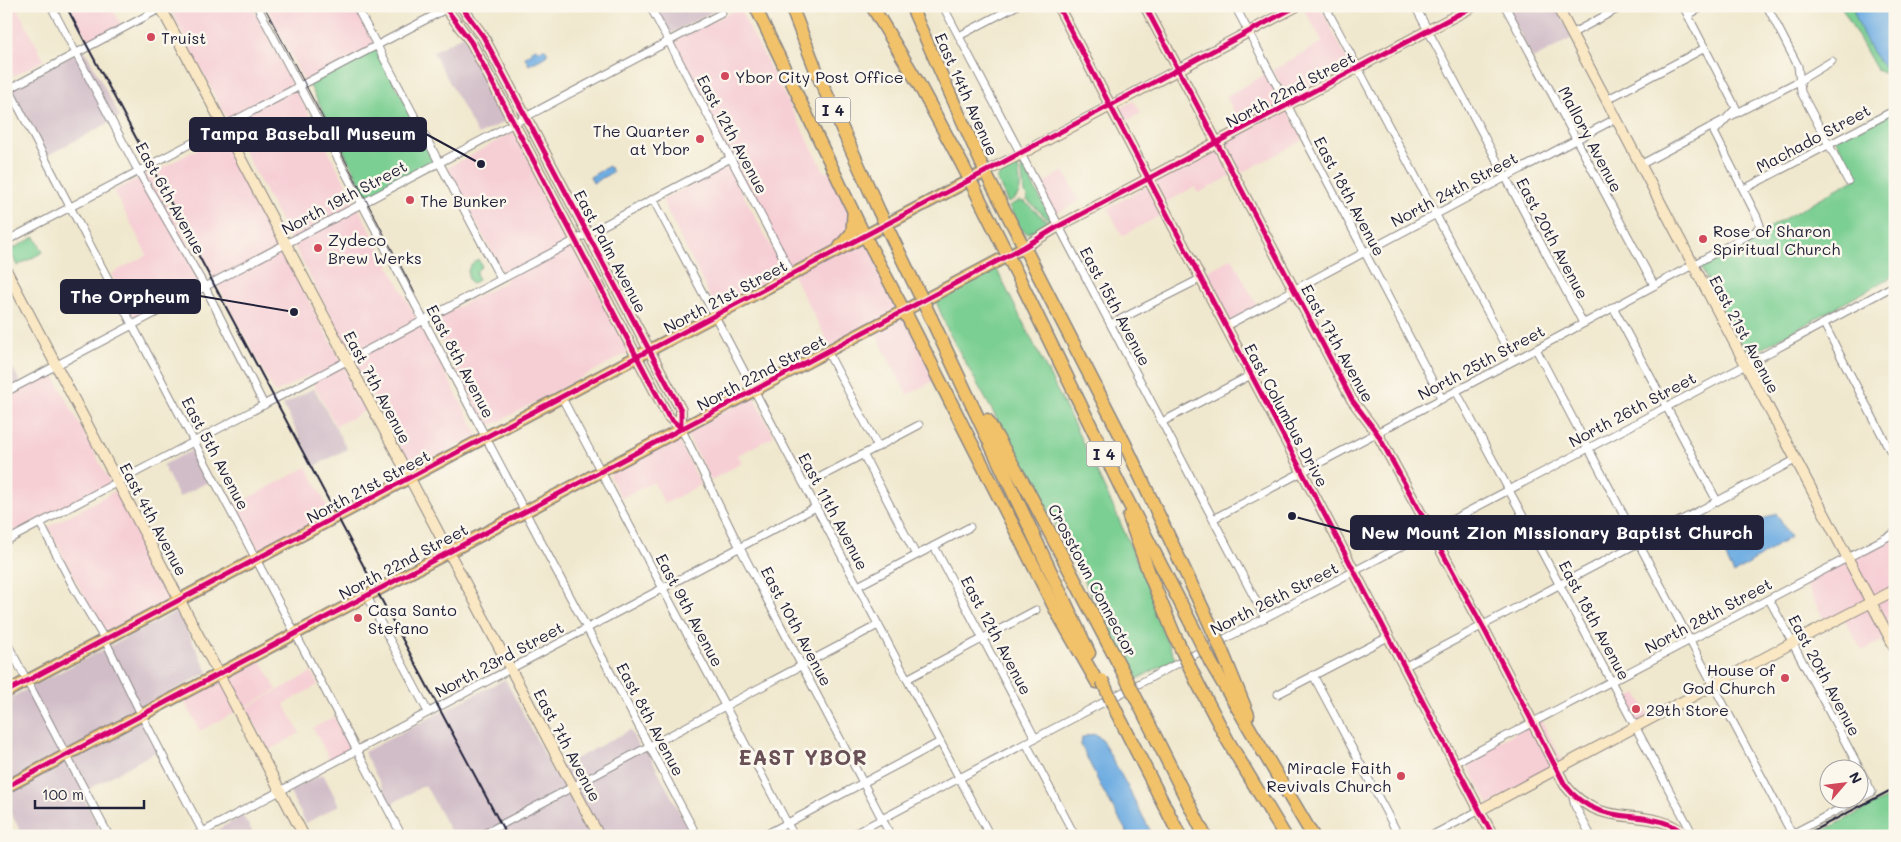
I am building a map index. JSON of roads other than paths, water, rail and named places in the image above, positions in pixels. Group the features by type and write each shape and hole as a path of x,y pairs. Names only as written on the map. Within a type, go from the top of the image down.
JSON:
{"highway":[{"name":"I 4","path":"791,6 818,75 879,211 931,318 1099,682 1180,836"},
{"name":"I 4","path":"872,6 918,81 962,166 1121,488 1211,663 1313,836"},
{"path":"1024,247 1125,444 1210,624 1264,755"},
{"path":"904,310 1048,595 1099,682"},
{"name":"Crosstown Connector","path":"943,344 1028,491 1123,672 1205,836"},
{"path":"1121,488 1138,545 1174,634 1228,741 1285,836"}],"main road":[{"path":"755,6 865,236 904,310"},
{"name":"East 14th Avenue","path":"910,6 985,172 1024,247"},
{"name":"North 21st Street","path":"6,692 985,172"},
{"path":"833,252 852,232 853,210"},
{"name":"North 22nd Street","path":"6,787 295,632 1024,247"}],"street":[{"name":"East 6th Avenue","path":"50,6 139,171 205,287 264,404"},
{"name":"East 8th Avenue","path":"257,6 697,836"},
{"path":"356,6 501,280"},
{"name":"East Palm Avenue","path":"461,6 483,36 681,410 681,428"},
{"name":"East 12th Avenue","path":"650,6 792,274"},
{"name":"East 15th Avenue","path":"943,6 1264,618"},
{"path":"959,36 1016,6"},
{"name":"East Columbus Drive","path":"1058,6 1404,668 1494,836"},
{"name":"East 18th Avenue","path":"1235,6 1442,399"},
{"name":"North 21st Street","path":"985,172 1297,6"},
{"path":"1325,6 1434,215 1513,360"},
{"name":"East 20th Avenue","path":"1415,6 1583,323"},
{"name":"North 22nd Street","path":"1024,247 1059,226 1474,6"},
{"name":"Mallory Avenue","path":"1505,6 1654,285"},
{"name":"East 21st Avenue","path":"1557,6 1744,366 1895,648"},
{"path":"1571,34 1623,6"},
{"path":"1683,6 1736,108 1714,132 1744,190"},
{"path":"1688,15 1704,6"},
{"path":"1767,6 1798,66 1801,92 1848,181"},
{"path":"7,88 76,54 162,7"},
{"name":"East 7th Avenue","path":"162,7 599,836"},
{"name":"East 17th Avenue","path":"1147,7 1352,400 1377,433 1556,769 1572,794"},
{"path":"6,241 445,8"},
{"name":"East Palm Avenue","path":"445,8 471,42 668,416 681,428"},
{"name":"North 19th Street","path":"6,392 722,13"},
{"path":"1606,100 1705,48"},
{"path":"1640,165 1800,81 1832,61"},
{"name":"East 5th Avenue","path":"7,88 402,836"},
{"name":"Machado Street","path":"1744,190 1895,110"},
{"name":"North 24th Street","path":"1226,326 1615,119"},
{"path":"6,541 731,158"},
{"name":"North 25th Street","path":"1213,518 1442,399 1691,264 1723,250 1756,231 1760,225 1744,190"},
{"name":"East 11th Avenue","path":"653,199 990,836"},
{"name":"East 4th Avenue","path":"6,270 304,836"},
{"path":"1111,324 1200,279"},
{"name":"North 26th Street","path":"850,836 1355,572 1895,285"},
{"path":"1613,307 1717,502"},
{"path":"1824,324 1895,460"},
{"path":"1536,349 1792,834 1837,810"},
{"path":"827,351 878,447"},
{"path":"1162,422 1251,375"},
{"name":"East 18th Avenue","path":"1456,391 1561,584 1691,831 1691,836"},
{"name":"East 9th Avenue","path":"562,398 794,836"},
{"path":"805,485 919,425"},
{"name":"East 10th Avenue","path":"681,428 740,548 890,836"},
{"path":"863,454 916,555"},
{"path":"1404,668 1795,460"},
{"name":"North 23rd Street","path":"195,836 204,834 280,791 816,507"},
{"path":"40,523 74,588 105,640 141,714 204,834"},
{"path":"858,586 970,526"},
{"name":"North 28th Street","path":"1455,763 1895,533"},
{"name":"East 12th Avenue","path":"934,546 1035,738"},
{"path":"1431,836 1895,590"},
{"path":"366,595 428,712"},
{"name":"East 20th Avenue","path":"1769,599 1855,760"},
{"path":"907,678 1036,610"},
{"path":"480,836 878,625"},
{"path":"1278,694 1388,637"},
{"path":"6,641 110,836"},
{"path":"1313,675 1399,836"},
{"path":"763,836 940,742"},
{"path":"1026,743 1075,836"},
{"name":"East 20th Avenue","path":"1868,785 1872,792 1868,794"},
{"path":"1572,794 1575,806 1591,836"},
{"path":"1572,794 1582,803 1595,810 1608,814 1663,822 1678,827 1687,836"}],"water":[{"path":"1852,6 1895,6 1895,67 1889,70 1871,50"},
{"path":"536,48 538,51 544,48 547,51 547,55 529,65 525,57 532,53 531,50"},
{"path":"609,166 613,172 593,183 590,177"},
{"path":"1776,513 1790,537 1734,574 1718,541"},
{"path":"1096,734 1102,740 1153,836 1129,836 1102,789 1081,745 1082,738"}],"tram line":[{"path":"264,6 415,293"}],"railway":[{"path":"66,6 507,836"},
{"path":"1803,836 1895,788"}],"place":[{"name":"Truist","path":"151,37"},
{"name":"Ybor City Post Office","path":"725,76"},
{"name":"The Quarter at Ybor","path":"700,139"},
{"name":"Tampa Baseball Museum","path":"481,164"},
{"name":"The Bunker","path":"410,200"},
{"name":"Rose of Sharon Spiritual Church","path":"1703,239"},
{"name":"Zydeco Brew Werks","path":"318,248"},
{"name":"The Orpheum","path":"294,312"},
{"name":"New Mount Zion Missionary Baptist Church","path":"1292,516"},
{"name":"Casa Santo Stefano","path":"358,618"},
{"name":"House of God Church","path":"1785,678"},
{"name":"29th Store","path":"1636,709"},
{"name":"Miracle Faith Revivals Church","path":"1401,776"}],"district":[{"name":"EAST YBOR","path":"803,756"}]}
